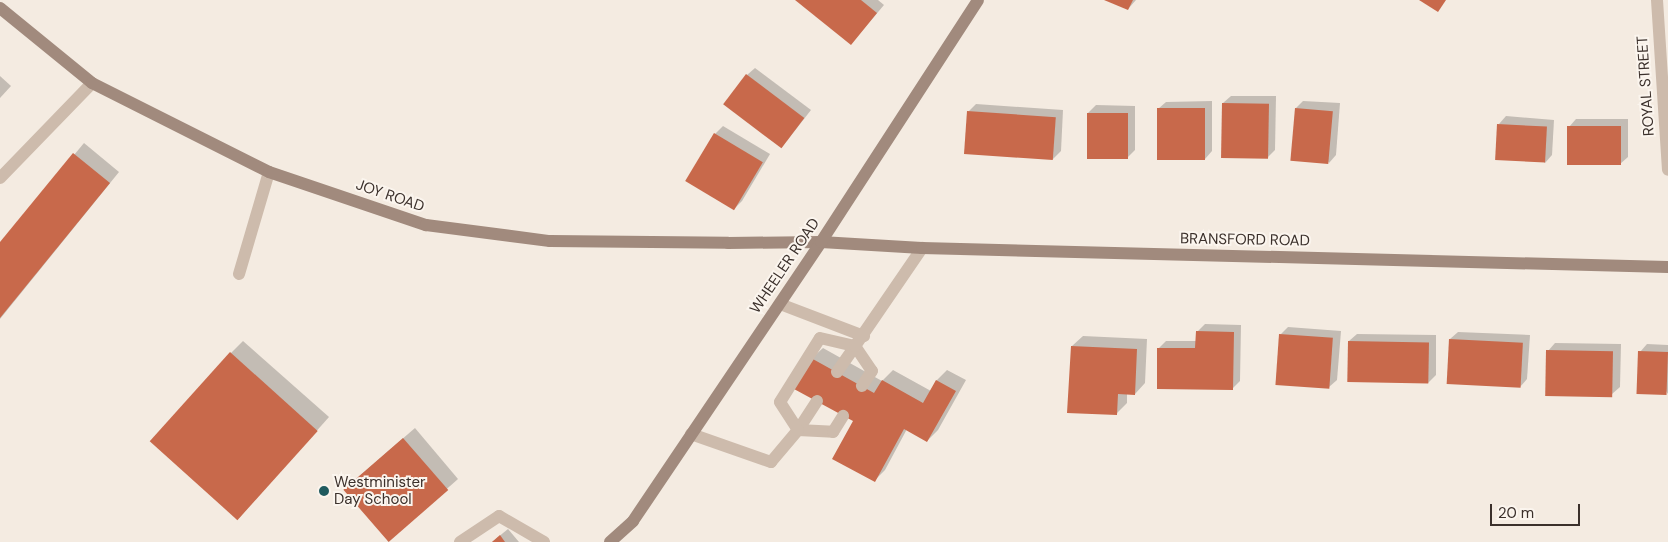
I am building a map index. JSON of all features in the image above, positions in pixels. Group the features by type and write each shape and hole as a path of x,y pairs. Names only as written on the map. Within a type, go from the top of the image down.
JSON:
{"street":[{"name":"WHEELER ROAD","path":"610,542 633,521 780,304 978,0"},
{"name":"ROYAL STREET","path":"1657,0 1668,170"},
{"name":"JOY ROAD","path":"0,8 92,82 268,172 426,225 540,240 728,243 821,242"},
{"path":"0,178 92,82"},
{"path":"239,274 268,172"},
{"name":"BRANSFORD ROAD","path":"821,242 922,248 1668,268"},
{"path":"837,372 864,336 922,248"},
{"path":"780,304 864,336"},
{"path":"798,430 780,402 820,338 855,346 872,371 862,386"},
{"path":"691,434 771,462 798,430 817,402"},
{"path":"798,430 833,432 843,416"},
{"path":"460,542 499,516 544,542"}],"building":[{"path":"795,0 861,0 877,13 851,45"},
{"path":"1104,0 1133,0 1128,10"},
{"path":"1419,0 1446,0 1438,12"},
{"path":"746,74 804,118 781,148 723,104"},
{"path":"1222,103 1269,104 1268,159 1221,158"},
{"path":"1157,108 1205,108 1205,160 1157,160"},
{"path":"1295,108 1333,111 1328,164 1290,161"},
{"path":"967,111 1056,117 1053,160 964,154"},
{"path":"1087,113 1128,113 1128,159 1087,159"},
{"path":"1497,124 1547,127 1545,163 1495,160"},
{"path":"1567,126 1621,126 1621,165 1567,165"},
{"path":"714,133 763,162 734,210 685,181"},
{"path":"73,153 110,183 0,318 0,242"},
{"path":"1196,331 1234,332 1233,390 1157,389 1157,348 1195,348"},
{"path":"1279,334 1333,338 1329,389 1275,385"},
{"path":"1449,339 1523,343 1521,388 1447,384"},
{"path":"1348,341 1429,342 1428,383 1347,382"},
{"path":"1071,346 1137,349 1135,395 1118,394 1117,415 1067,413"},
{"path":"1546,350 1613,351 1612,397 1545,396"},
{"path":"1638,351 1668,352 1666,395 1636,394"},
{"path":"230,352 318,431 237,520 150,441"},
{"path":"811,358 874,393 882,380 923,403 936,380 956,391 927,442 904,429 875,482 832,459 853,421 794,389"},
{"path":"403,438 448,490 389,542 343,490"},
{"path":"500,535 505,542 492,542"}],"place":[{"name":"Westminister Day School","path":"324,491"}]}
